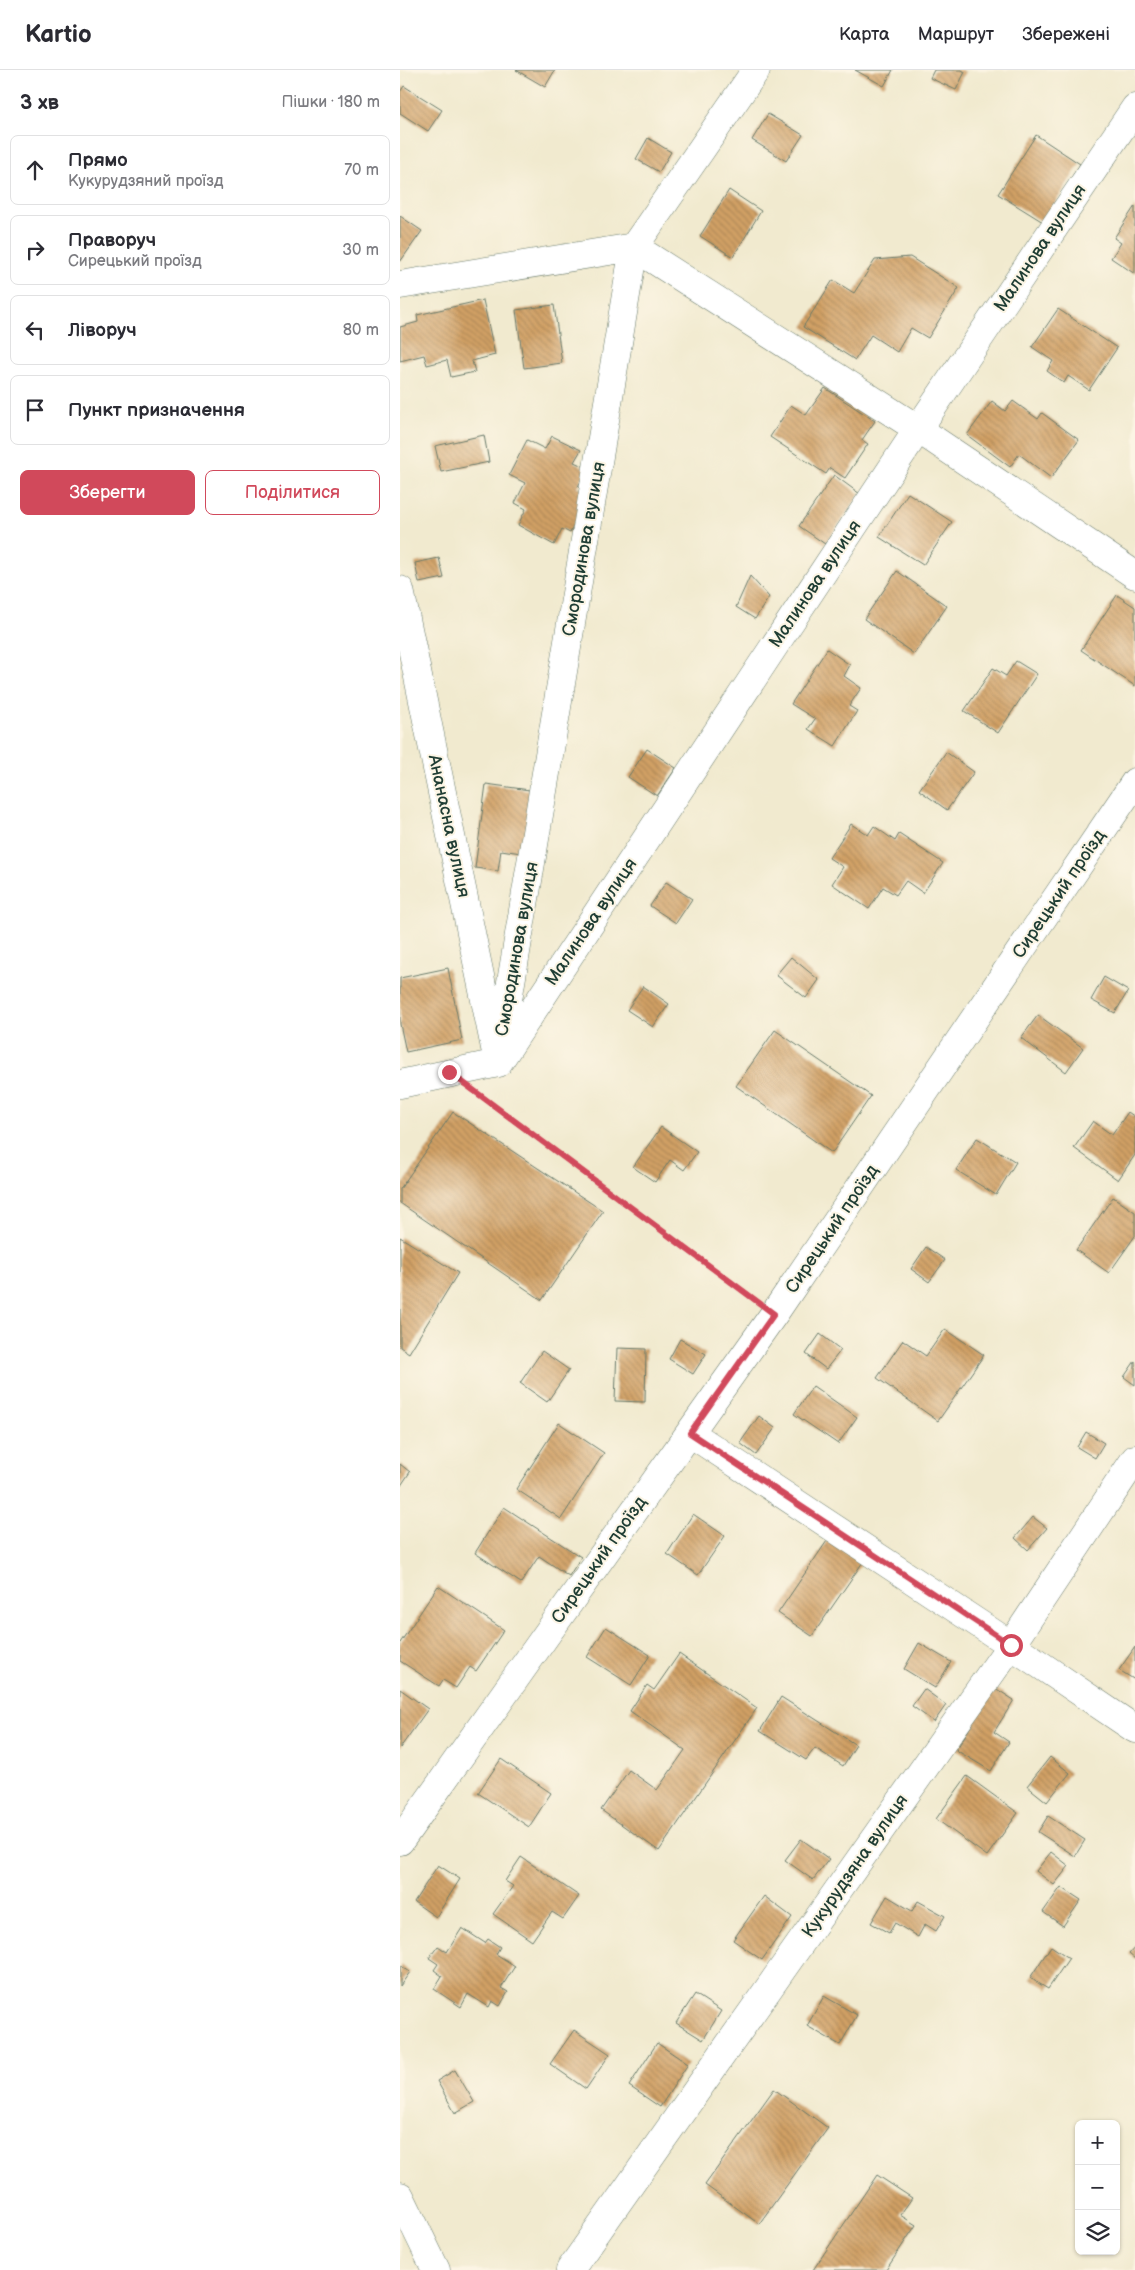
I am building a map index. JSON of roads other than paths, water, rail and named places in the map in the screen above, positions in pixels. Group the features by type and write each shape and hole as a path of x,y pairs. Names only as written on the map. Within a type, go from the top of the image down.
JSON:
{"street":[{"name":"Смородинова вулиця","path":"498,1063 634,248 756,70"},
{"name":"Малинова вулиця","path":"498,1063 918,429 1135,108"},
{"path":"400,285 634,248 918,429 1135,575"},
{"name":"Ананасна вулиця","path":"400,590 498,1063"},
{"name":"Сирецький проїзд","path":"400,1841 774,1314 1135,782"},
{"path":"400,1084 498,1063"},
{"path":"690,1433 1135,1729"},
{"name":"Кукурудзяна вулиця","path":"570,2270 1011,1645 1135,1459"},
{"path":"400,2196 436,2270"}]}
